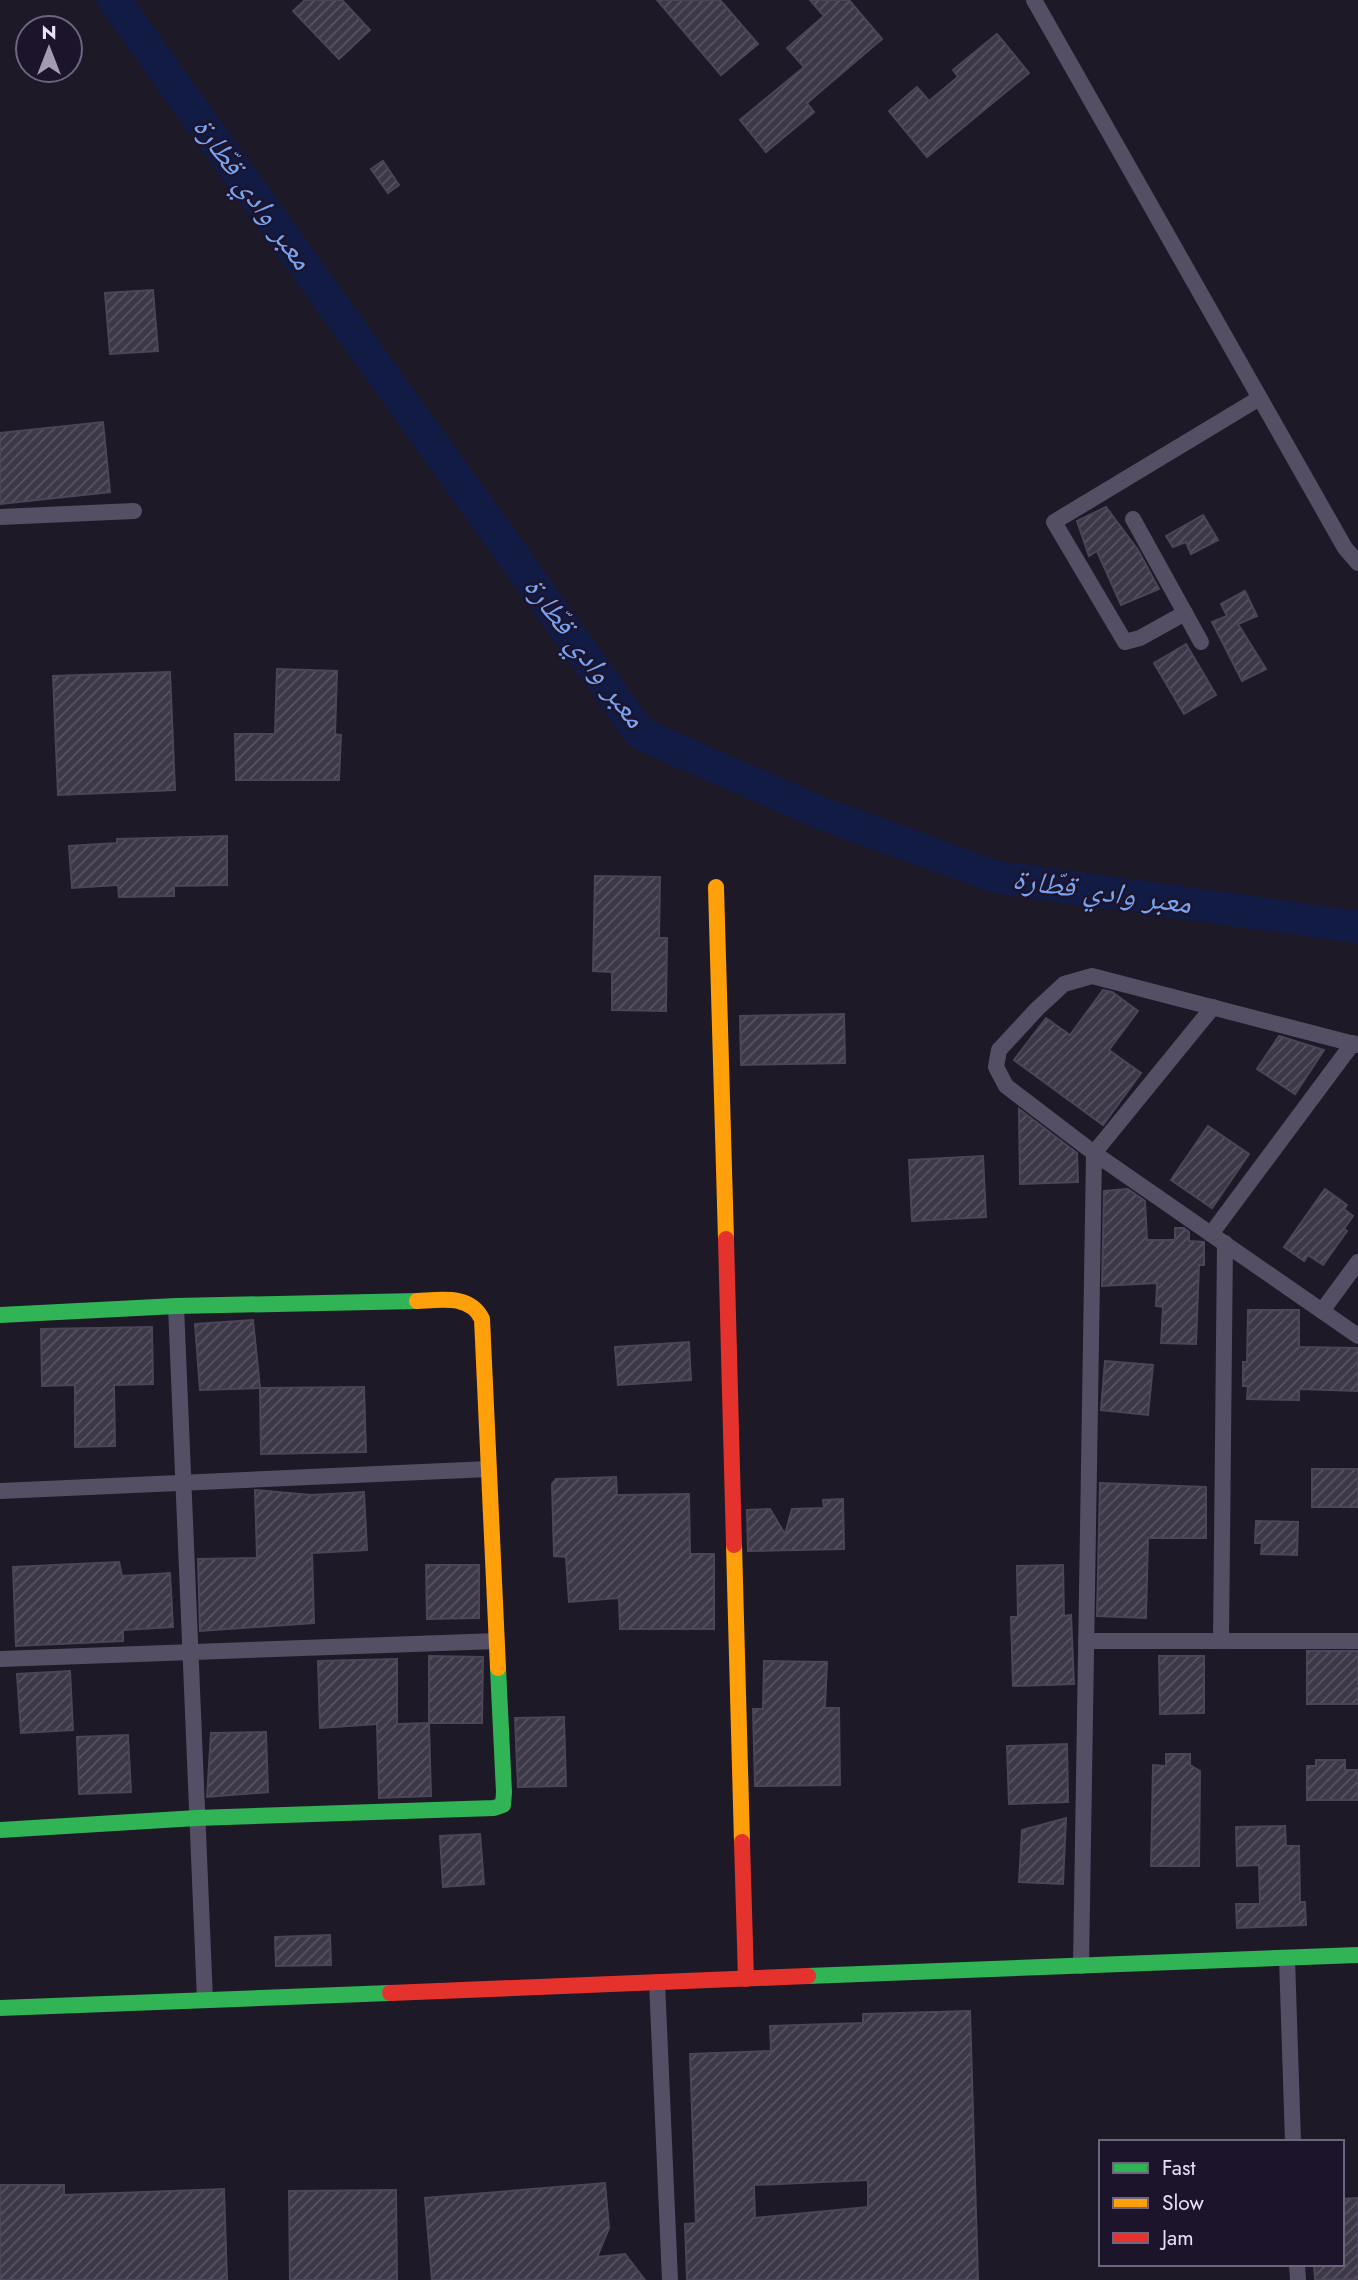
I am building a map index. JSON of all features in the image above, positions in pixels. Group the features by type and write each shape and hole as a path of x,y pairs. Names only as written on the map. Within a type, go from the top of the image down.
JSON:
{"street":[{"path":"1041,2 1258,399 1345,548 1358,564"},
{"path":"1185,613 1140,638 1125,642 1054,522 1258,399"},
{"path":"0,517 134,511"},
{"path":"1133,519 1202,642"},
{"path":"716,887 746,1979"},
{"path":"1221,1642 1218,1239 1356,1044 1091,976 1064,984 999,1050 996,1067 1006,1086 1094,1153 1218,1239 1358,1336"},
{"path":"1081,1966 1094,1153 1213,1007"},
{"path":"1322,1311 1358,1262"},
{"path":"0,1315 176,1306 468,1302 478,1308 482,1319 503,1805 197,1818 0,1830"},
{"path":"176,1306 205,2000"},
{"path":"0,1491 489,1469"},
{"path":"0,1659 497,1641"},
{"path":"1086,1641 1358,1641"},
{"path":"0,2008 1358,1955"},
{"path":"1287,1958 1293,2140"},
{"path":"657,1982 670,2280"}],"building":[{"path":"305,0 342,0 370,30 339,59 293,11"},
{"path":"657,0 720,0 758,44 721,75"},
{"path":"810,0 849,0 882,39 807,103 814,112 766,152 740,120 804,67 787,48 824,16"},
{"path":"997,34 1029,73 927,157 889,111 917,87 929,101 958,77 953,70"},
{"path":"383,161 399,185 388,193 371,169"},
{"path":"153,290 158,351 110,354 105,293"},
{"path":"103,422 110,492 0,504 0,433"},
{"path":"1106,507 1138,550 1159,589 1121,605 1097,551 1089,556 1077,521"},
{"path":"1203,515 1218,540 1191,554 1186,542 1173,547 1166,536"},
{"path":"1245,591 1257,616 1238,624 1266,669 1242,681 1212,622 1227,616 1221,604"},
{"path":"1186,644 1216,695 1184,714 1154,663"},
{"path":"277,669 337,671 335,734 341,735 339,780 236,780 235,734 275,734"},
{"path":"170,672 175,790 58,795 53,676"},
{"path":"227,836 227,885 174,886 174,896 119,897 118,885 72,888 69,846 117,843 117,839"},
{"path":"595,876 660,877 659,938 667,938 666,1011 612,1010 612,972 593,971"},
{"path":"1103,990 1112,992 1138,1011 1109,1050 1141,1073 1103,1125 1014,1060 1046,1018 1070,1035"},
{"path":"844,1014 845,1063 741,1065 740,1016"},
{"path":"1279,1036 1324,1050 1295,1094 1257,1069"},
{"path":"1019,1109 1077,1153 1078,1182 1020,1184"},
{"path":"1208,1126 1249,1154 1212,1208 1171,1180"},
{"path":"983,1156 986,1217 912,1221 909,1160"},
{"path":"1128,1189 1145,1201 1147,1240 1175,1240 1175,1228 1184,1228 1189,1232 1189,1241 1204,1242 1204,1265 1199,1265 1196,1344 1161,1343 1163,1307 1156,1306 1157,1283 1102,1286 1104,1191"},
{"path":"1325,1189 1347,1205 1344,1209 1353,1216 1344,1229 1347,1231 1323,1265 1308,1255 1304,1261 1284,1247"},
{"path":"1248,1310 1299,1310 1299,1347 1358,1348 1358,1391 1299,1389 1299,1400 1247,1399 1248,1386 1243,1386 1243,1362 1247,1362"},
{"path":"253,1320 260,1388 200,1390 195,1324"},
{"path":"152,1327 153,1384 114,1385 115,1446 75,1447 75,1385 42,1386 41,1329"},
{"path":"689,1342 691,1380 618,1385 615,1347"},
{"path":"1105,1361 1153,1365 1148,1415 1101,1410"},
{"path":"364,1387 366,1452 261,1454 260,1388"},
{"path":"1312,1469 1358,1469 1358,1507 1312,1507"},
{"path":"616,1477 617,1495 689,1494 690,1554 714,1554 714,1629 620,1629 619,1598 569,1602 566,1557 554,1556 552,1484 556,1479"},
{"path":"1100,1483 1206,1487 1206,1538 1148,1538 1146,1618 1097,1616"},
{"path":"255,1490 311,1495 364,1492 367,1550 312,1553 314,1623 200,1631 198,1559 257,1558"},
{"path":"843,1499 844,1549 748,1551 747,1510 770,1509 785,1534 792,1509 824,1508 823,1500"},
{"path":"1256,1521 1298,1522 1297,1555 1261,1554 1262,1543 1255,1543"},
{"path":"119,1562 122,1576 170,1573 173,1627 123,1630 123,1641 16,1646 13,1567"},
{"path":"426,1565 479,1565 479,1618 427,1619"},
{"path":"1063,1565 1064,1616 1071,1615 1074,1684 1013,1686 1011,1617 1018,1617 1017,1566"},
{"path":"1307,1651 1358,1651 1358,1704 1307,1704"},
{"path":"429,1656 483,1657 482,1723 429,1723"},
{"path":"1159,1656 1204,1656 1204,1713 1160,1714"},
{"path":"397,1659 397,1724 429,1723 431,1796 379,1798 377,1724 320,1728 318,1661"},
{"path":"764,1661 827,1662 825,1708 839,1708 840,1785 755,1786 753,1709 763,1709"},
{"path":"70,1671 73,1730 21,1733 17,1674"},
{"path":"564,1717 566,1786 518,1787 515,1718"},
{"path":"266,1732 268,1792 207,1797 211,1733"},
{"path":"128,1735 131,1792 79,1794 77,1737"},
{"path":"1067,1744 1068,1802 1009,1804 1007,1746"},
{"path":"1166,1754 1190,1754 1190,1765 1200,1771 1199,1866 1151,1866 1153,1765 1166,1766"},
{"path":"1316,1760 1345,1760 1345,1770 1358,1770 1358,1800 1307,1800 1307,1766 1316,1766"},
{"path":"1066,1818 1063,1884 1019,1882 1022,1830"},
{"path":"1285,1826 1286,1846 1299,1846 1300,1902 1305,1902 1306,1925 1237,1928 1236,1904 1260,1904 1259,1865 1237,1866 1236,1827"},
{"path":"480,1834 484,1884 443,1887 440,1836"},
{"path":"330,1935 331,1965 276,1966 275,1937"},
{"path":"970,2011 978,2280 687,2280 685,2224 696,2223 690,2054 771,2051 770,2026 863,2023 863,2014","holes":["868,2180 868,2207 755,2218 754,2185"]},
{"path":"605,2183 609,2228 597,2257 625,2254 645,2280 432,2280 425,2198"},
{"path":"0,2185 64,2185 64,2195 224,2189 227,2280 0,2280"},
{"path":"396,2190 397,2280 290,2280 289,2191"},
{"path":"1358,2198 1358,2279 1315,2280 1314,2266 1344,2266 1344,2199"}],"waterway":[{"name":"معبر وادي قطّارة","path":"114,0 641,734 821,813 996,877 1358,927"}],"traffic: fast":[{"path":"0,1315 176,1306 417,1301"},
{"path":"0,1830 197,1818 494,1808 503,1805 504,1792 498,1668"},
{"path":"808,1976 1358,1955"},
{"path":"0,2008 390,1993"}],"traffic: slow":[{"path":"716,887 726,1239"},
{"path":"417,1301 462,1302 477,1311 482,1319 498,1668"},
{"path":"734,1545 742,1842"}],"traffic: jam":[{"path":"726,1239 734,1545"},
{"path":"742,1842 746,1979"},
{"path":"390,1993 808,1976"}]}
